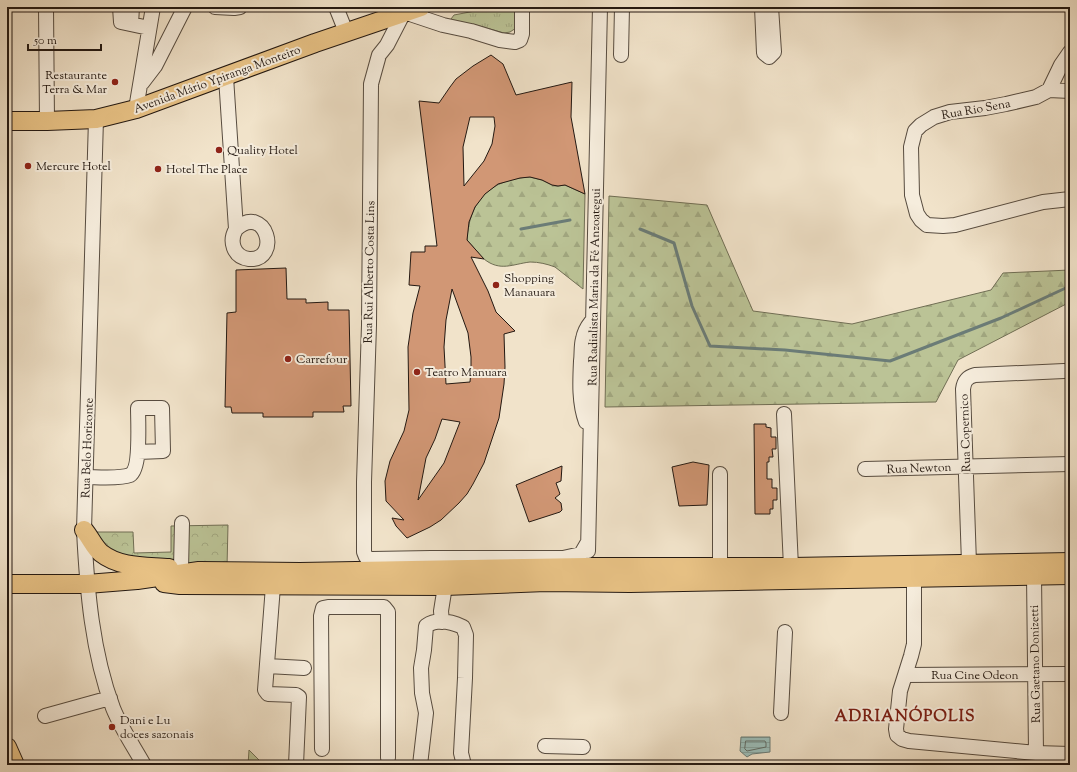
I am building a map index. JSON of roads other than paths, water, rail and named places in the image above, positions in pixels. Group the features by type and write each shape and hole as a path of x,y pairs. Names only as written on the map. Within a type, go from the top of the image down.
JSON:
{"main road":[{"name":"Avenida Mário Ypiranga Monteiro","path":"7,122 47,122 96,119 136,110 346,32 421,7"},
{"path":"84,530 100,552 117,563 199,571 300,572 491,569 532,563 586,567 791,567 1070,562"},
{"path":"476,558 491,569"},
{"path":"7,584 87,584 137,580 199,571"},
{"path":"137,580 180,585 445,586 546,582 630,583 1070,574"},
{"path":"7,747 15,765"}],"street":[{"path":"46,7 47,122"},
{"path":"120,7 122,22 149,28"},
{"path":"131,24 132,7"},
{"path":"136,110 153,7"},
{"path":"141,84 155,66 185,7"},
{"path":"215,7 240,7"},
{"path":"336,7 346,32"},
{"path":"404,12 504,41 515,42 520,40 522,34 522,7"},
{"name":"Rua Radialista Maria da Fé Anzoategui","path":"586,567 588,542 600,7"},
{"path":"621,55 622,7"},
{"path":"762,7 764,53 769,57 774,52 771,7"},
{"name":"Rua Rui Alberto Costa Lins","path":"404,12 388,45 380,55 371,84 369,325 364,539 365,556 370,559 476,558"},
{"path":"1049,90 1061,65 1070,52"},
{"path":"226,76 236,229"},
{"name":"Rua Rio Sena","path":"1070,91 1049,90 1036,97 1006,104 950,112 934,117 921,125 915,131 912,140 912,195 917,214 927,225 943,226 968,223 1043,202 1070,199"},
{"name":"Rua Belo Horizonte","path":"96,119 84,530 87,584 98,650 106,686 120,722 144,765"},
{"name":"Rua Copernico","path":"969,563 963,389 965,381 967,378 975,375 1064,370"},
{"path":"784,414 791,567"},
{"path":"86,477 117,477 129,475 134,467 138,452"},
{"name":"Rua Newton","path":"865,469 1070,464"},
{"path":"720,474 720,567"},
{"path":"181,569 182,523"},
{"path":"476,558 532,563 581,554 588,542"},
{"name":"Rua Gaetano Donizetti","path":"1034,575 1036,753"},
{"path":"914,578 914,644 900,691 896,729 897,735 902,739 909,741 1036,753 1070,754"},
{"path":"273,586 266,693 296,695 300,700 296,765"},
{"path":"351,586 351,608"},
{"path":"442,622 440,611 445,586"},
{"path":"322,750 321,616 323,608 384,607 388,612 388,758"},
{"path":"420,765 426,713 422,693 421,668 426,626 431,623 442,622 464,627 466,635 461,737 461,753 464,765"},
{"path":"781,713 785,632"},
{"path":"267,666 304,668"},
{"name":"Rua Cine Odeon","path":"905,675 1070,674"},
{"path":"45,716 110,698"},
{"path":"545,746 583,747"}],"water":[{"path":"741,737 770,737 770,752 752,754 747,757 740,751"}],"waterway":[{"path":"521,229 570,220"},
{"path":"640,229 674,243 692,306 710,346 785,350 890,361 1001,318 1070,286"}],"place":[{"name":"Restaurante Terra & Mar","path":"115,82"},
{"name":"Quality Hotel","path":"219,150"},
{"name":"Mercure Hotel","path":"28,166"},
{"name":"Hotel The Place","path":"158,169"},
{"name":"Shopping Manauara","path":"496,285"},
{"name":"Carrefour","path":"288,359"},
{"name":"Teatro Manuara","path":"417,372"},
{"name":"Dani e Lu doces sazonais","path":"112,727"}],"district":[{"name":"ADRIANÓPOLIS","path":"905,715"}]}
